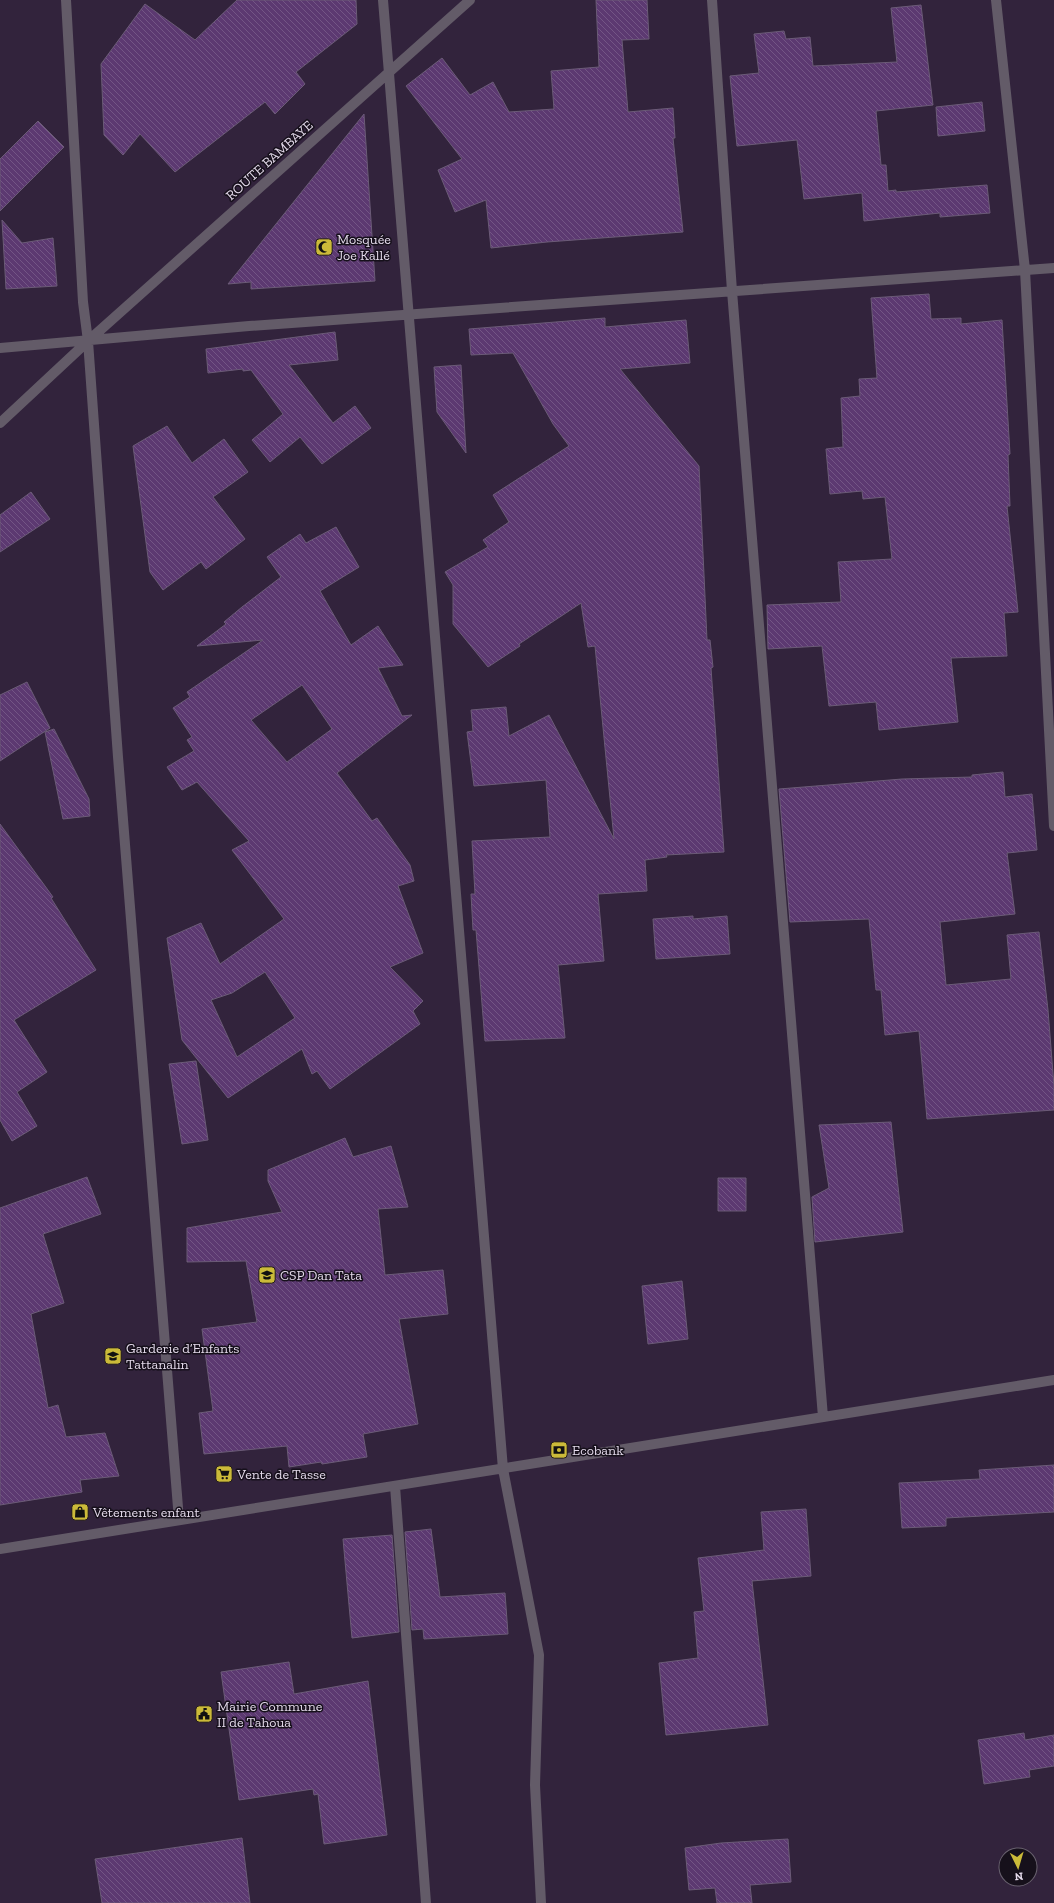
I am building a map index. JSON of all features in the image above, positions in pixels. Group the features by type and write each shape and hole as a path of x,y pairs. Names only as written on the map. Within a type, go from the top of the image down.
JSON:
{"street":[{"path":"66,0 83,302 88,341 119,765 179,1520"},
{"path":"383,0 503,1469 539,1655 535,1785 541,1903"},
{"name":"ROUTE BAMBAYE","path":"0,423 88,341 470,0"},
{"path":"712,0 732,291 823,1417"},
{"path":"996,0 1025,270 1054,826"},
{"path":"0,348 256,326 1054,268"},
{"path":"0,1549 1054,1380"},
{"path":"395,1486 426,1903"}],"building":[{"path":"237,0 356,0 357,24 296,72 305,84 275,114 265,102 175,172 140,134 123,155 104,135 101,64 145,4 195,40"},
{"path":"596,0 647,0 649,39 622,40 628,112 673,108 675,138 673,138 683,232 547,242 491,248 486,200 455,212 438,170 462,159 406,86 442,58 470,95 493,82 509,112 554,109 551,71 599,67"},
{"path":"921,5 933,105 876,111 881,165 886,165 888,191 896,190 896,192 987,185 990,213 940,217 940,213 864,221 862,193 804,199 797,140 737,146 730,76 759,73 754,34 784,31 786,39 810,37 813,66 897,62 891,8"},
{"path":"982,102 985,131 938,136 936,107"},
{"path":"364,114 375,281 251,289 251,282 228,284"},
{"path":"38,121 64,147 0,211 0,159"},
{"path":"2,220 22,243 53,238 57,286 6,289"},
{"path":"929,294 931,319 961,318 961,324 1002,320 1010,454 1008,455 1010,506 1007,506 1018,612 1004,613 1007,656 951,658 958,722 879,730 876,702 829,706 822,646 768,649 767,605 841,602 838,562 892,559 885,497 863,499 862,491 830,494 826,449 843,447 841,398 860,396 859,379 877,378 871,298"},
{"path":"605,318 605,327 686,320 690,363 620,369 699,466 707,640 710,640 713,667 711,668 724,852 666,855 667,857 645,860 647,891 598,894 604,961 558,965 565,1038 485,1041 476,930 473,930 471,894 475,894 472,841 550,837 546,780 474,786 467,732 473,731 471,710 506,707 509,736 549,715 614,839 595,646 588,647 581,603 519,644 520,646 488,667 453,624 453,585 445,572 488,547 483,540 509,522 493,495 569,446 553,424 513,353 471,355 469,329"},
{"path":"335,332 338,360 289,365 333,423 355,406 371,428 322,464 300,437 270,462 252,440 283,414 251,370 243,371 243,369 208,373 206,349"},
{"path":"461,365 466,453 437,412 434,367"},
{"path":"167,426 192,463 224,439 248,472 213,497 245,539 206,569 201,562 163,590 150,572 133,446"},
{"path":"31,492 50,519 0,552 0,515"},
{"path":"336,527 359,567 320,591 351,645 378,626 403,665 378,668 402,716 412,715 337,773 372,821 377,818 410,865 414,881 398,886 423,953 390,967 423,1001 413,1011 420,1024 330,1089 317,1071 312,1074 302,1049 228,1098 182,1040 167,938 201,923 220,964 284,919 232,850 249,841 197,782 182,790 167,767 194,751 187,740 192,737 173,708 190,697 187,692 263,640 197,646 226,624 224,622 242,607 281,577 267,557 300,534 306,543","holes":["302,685 332,729 287,762 251,720","265,972 295,1018 237,1057 211,1000 232,993"]},
{"path":"27,682 50,728 0,761 0,695"},
{"path":"54,729 89,799 90,816 63,819 45,732"},
{"path":"1003,772 1005,797 1032,794 1037,850 1007,853 1015,914 940,922 946,985 1011,979 1007,935 1039,932 1048,1010 1054,1086 1054,1110 927,1119 919,1031 885,1035 881,990 876,990 869,919 790,922 779,789 902,779 972,777 972,775"},
{"path":"0,824 53,897 51,898 96,970 14,1020 47,1072 17,1092 37,1126 12,1141 0,1120"},
{"path":"693,916 693,919 727,916 730,954 656,959 653,919"},
{"path":"196,1061 208,1140 182,1144 169,1064"},
{"path":"891,1122 903,1232 815,1242 812,1197 829,1188 819,1125"},
{"path":"345,1138 353,1157 391,1146 408,1207 378,1209 385,1275 443,1270 448,1314 399,1319 418,1424 363,1434 367,1457 322,1464 321,1462 289,1467 287,1446 204,1454 199,1413 213,1411 202,1329 257,1322 246,1261 187,1262 187,1228 282,1212 268,1181 268,1170"},
{"path":"87,1177 101,1214 43,1234 64,1303 31,1314 48,1408 58,1405 66,1437 105,1433 119,1476 80,1480 82,1492 0,1505 0,1208"},
{"path":"718,1178 746,1178 746,1211 718,1211"},
{"path":"682,1281 688,1339 648,1344 642,1286"},
{"path":"1054,1465 1054,1512 946,1518 946,1526 902,1528 899,1483 980,1479 979,1470"},
{"path":"806,1509 811,1576 752,1581 768,1725 666,1735 659,1663 698,1658 694,1612 704,1611 698,1558 764,1550 761,1512"},
{"path":"431,1529 440,1597 505,1593 508,1634 424,1639 423,1629 412,1630 405,1532"},
{"path":"392,1535 399,1632 352,1638 343,1539"},
{"path":"289,1662 294,1694 368,1681 387,1835 324,1844 318,1794 314,1795 313,1789 239,1800 221,1672"},
{"path":"1024,1733 1025,1740 1054,1735 1054,1766 1029,1770 1030,1777 984,1784 978,1740"},
{"path":"242,1838 250,1903 102,1903 95,1859"},
{"path":"788,1839 791,1882 750,1885 752,1903 717,1903 715,1888 689,1890 685,1848 721,1843"}],"place":[{"name":"Mosquée Joe Kallé","path":"324,247"},
{"name":"CSP Dan Tata","path":"267,1275"},
{"name":"Garderie d’Enfants Tattanalin","path":"113,1356"},
{"name":"Ecobank","path":"559,1450"},
{"name":"Vente de Tasse","path":"224,1474"},
{"name":"Vêtements enfant","path":"80,1512"},
{"name":"Mairie Commune II de Tahoua","path":"204,1714"}]}
